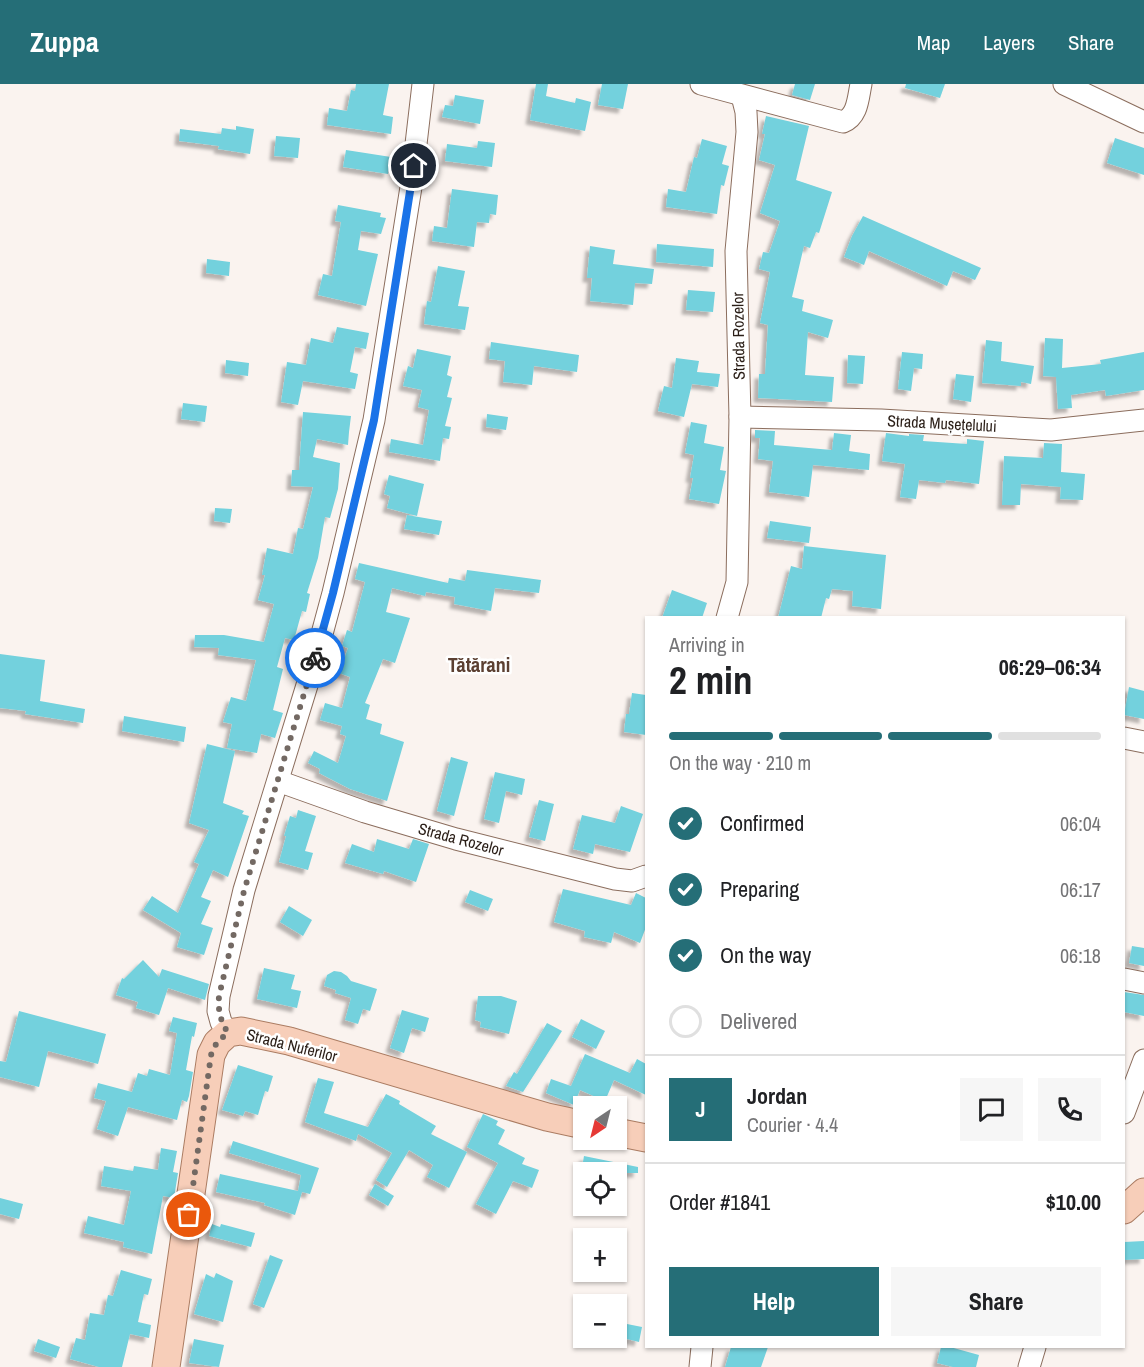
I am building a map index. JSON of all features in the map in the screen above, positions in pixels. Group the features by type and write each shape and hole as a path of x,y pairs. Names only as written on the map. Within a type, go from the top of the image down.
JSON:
{"main road":[{"name":"Strada Nuferilor","path":"166,1367 211,1055 217,1042 228,1033 241,1031 289,1041 573,1123"},
{"path":"627,1134 645,1138"},
{"path":"1125,1209 1144,1191"}],"street":[{"path":"228,1033 221,1022 218,1011 219,996 244,891 333,593 374,420 411,187 423,84"},
{"path":"701,84 843,122 850,120 855,113 861,84"},
{"path":"1064,84 1144,122"},
{"name":"Strada Rozelor","path":"728,616 736,582 740,417 736,251 747,132 742,96"},
{"name":"Strada Mușețelului","path":"740,417 881,420 1051,430 1144,420"},
{"path":"1125,738 1144,742"},
{"name":"Strada Rozelor","path":"278,781 365,812 456,839 615,879 632,881 645,876"},
{"path":"1125,980 1144,983"},
{"path":"1125,1110 1144,1060"},
{"path":"700,1367 702,1348"},
{"path":"1029,1367 1035,1348"}],"building":[{"path":"356,84 389,84 383,115 393,117 391,134 327,125 329,108 347,111 351,90 355,91"},
{"path":"536,84 548,84 546,96 575,103 576,98 591,102 585,131 530,120"},
{"path":"602,84 628,84 623,109 598,105"},
{"path":"795,84 815,84 810,100 792,95"},
{"path":"906,84 945,84 940,98 905,88"},
{"path":"455,95 484,100 480,124 442,117 445,105 453,106"},
{"path":"766,116 809,126 796,180 832,192 819,233 816,232 810,248 804,246 792,297 804,300 802,311 833,320 828,338 808,332 805,375 834,377 832,402 758,398 759,374 765,374 768,325 760,323 770,272 759,269 763,252 769,253 780,221 760,213 775,165 759,160 765,134 762,134"},
{"path":"236,126 254,129 250,154 218,149 219,146 179,141 180,129 221,134 222,128 236,130"},
{"path":"276,136 300,138 298,158 274,156"},
{"path":"1115,138 1144,148 1144,175 1107,163"},
{"path":"702,139 727,146 722,164 729,166 724,186 721,185 717,214 666,207 668,189 686,192 694,157 697,158"},
{"path":"478,141 495,143 492,167 445,161 447,144 477,148"},
{"path":"346,150 391,157 388,174 343,167"},
{"path":"452,189 498,195 496,215 490,214 489,223 477,222 474,247 432,241 434,226 447,228"},
{"path":"338,205 381,213 380,217 386,218 381,234 361,231 358,250 378,254 366,306 318,295 323,274 332,276 341,222 335,221"},
{"path":"863,216 981,268 975,280 953,271 947,286 869,251 864,265 844,257"},
{"path":"657,244 714,249 713,267 656,262"},
{"path":"590,246 615,250 613,264 654,269 652,284 635,283 633,305 590,301 592,278 587,278"},
{"path":"207,259 230,262 229,276 206,273"},
{"path":"438,266 465,271 458,306 469,307 465,330 424,324 427,301 431,302"},
{"path":"688,290 715,292 713,312 686,310"},
{"path":"337,327 369,333 366,349 355,347 350,372 358,374 355,389 303,381 298,405 281,402 287,362 306,365 311,338 333,343"},
{"path":"1045,338 1063,339 1062,368 1101,364 1100,360 1144,352 1144,390 1106,396 1105,390 1071,395 1072,408 1058,409 1056,377 1043,376"},
{"path":"986,340 1002,342 1001,361 1034,366 1031,384 1021,382 1021,386 982,383"},
{"path":"491,342 579,355 577,372 534,366 532,385 503,382 505,361 489,359"},
{"path":"417,349 451,356 447,375 452,377 447,397 452,398 445,426 451,427 449,439 443,438 440,461 389,452 391,439 423,445 429,410 418,407 422,390 403,386 408,366 413,368"},
{"path":"902,352 923,354 922,369 914,368 911,391 898,389"},
{"path":"848,355 865,356 863,384 847,383"},
{"path":"676,358 699,361 697,372 720,374 718,387 692,384 684,417 658,411 664,386 672,388"},
{"path":"226,360 249,363 248,376 225,373"},
{"path":"956,374 974,376 971,402 953,399"},
{"path":"183,403 207,406 205,422 181,419"},
{"path":"303,412 351,416 348,445 317,439 313,457 340,463 338,489 330,518 325,517 318,558 307,593 310,594 306,612 302,611 294,640 285,638 277,667 283,669 273,710 283,713 275,738 261,734 257,753 227,748 232,724 223,722 231,697 246,701 256,660 218,655 219,648 194,647 195,635 224,635 264,642 274,604 258,600 265,575 262,575 267,548 293,554 298,528 303,529 313,487 291,486 292,470 299,470"},
{"path":"487,414 508,417 506,430 486,427"},
{"path":"691,422 707,425 704,443 724,447 720,470 726,471 719,504 689,499 694,455 685,453"},
{"path":"755,430 775,431 774,445 832,450 834,433 851,435 849,451 870,454 869,470 813,465 809,497 769,492 773,461 758,459 760,438 755,438"},
{"path":"886,433 924,435 923,441 967,444 967,439 984,441 979,484 919,480 916,499 900,497 905,464 882,461"},
{"path":"1044,443 1062,444 1061,472 1085,474 1083,500 1060,499 1061,487 1021,484 1020,505 1002,505 1004,456 1043,458"},
{"path":"389,475 424,484 417,516 387,508 390,496 384,494"},
{"path":"215,508 232,509 230,523 214,521"},
{"path":"407,515 442,521 439,535 404,529"},
{"path":"770,521 811,527 809,543 767,538"},
{"path":"804,546 886,555 881,609 852,606 853,591 832,589 829,599 826,598 822,616 778,616 791,566 802,569"},
{"path":"359,563 448,583 449,578 465,581 467,570 541,580 539,593 495,588 491,611 454,604 455,597 426,592 425,596 392,588 386,612 410,618 395,663 383,659 365,703 370,705 366,719 382,724 380,734 404,742 387,801 350,789 319,773 320,769 308,763 314,751 338,763 346,736 340,734 342,726 320,720 325,703 342,708 350,677 339,673 348,648 342,646 347,630 352,632 365,582 355,579"},
{"path":"672,590 707,603 703,616 663,616"},
{"path":"0,654 45,660 40,701 85,709 83,723 0,708"},
{"path":"1129,687 1144,691 1144,719 1125,715"},
{"path":"632,693 645,695 645,735 624,732 626,714 629,714"},
{"path":"124,716 186,727 184,742 122,731"},
{"path":"207,744 235,751 223,803 244,811 242,814 249,816 228,877 213,870 201,897 211,901 201,924 213,928 204,955 177,947 181,933 143,910 152,896 178,913 199,864 194,862 209,830 189,823"},
{"path":"451,757 468,762 454,816 437,811"},
{"path":"495,772 525,779 522,795 506,791 499,823 484,819"},
{"path":"539,800 554,804 545,841 529,837"},
{"path":"621,806 643,814 630,852 595,844 593,854 573,849 582,815 615,823"},
{"path":"298,810 316,816 305,851 313,853 308,870 279,862 290,816 296,818"},
{"path":"377,839 409,849 413,839 429,844 416,882 384,871 383,874 345,863 352,844 374,852"},
{"path":"563,889 631,905 636,893 645,898 645,930 640,943 614,932 611,943 584,937 585,931 554,922"},
{"path":"470,890 493,899 488,911 465,902"},
{"path":"289,906 312,920 303,936 280,922"},
{"path":"1132,946 1144,948 1144,966 1129,963"},
{"path":"143,960 159,977 162,969 209,984 205,1000 168,988 159,1015 136,1008 138,1002 116,995 122,978 124,979"},
{"path":"264,968 295,975 291,989 301,991 297,1008 257,999"},
{"path":"334,971 341,972 351,981 377,989 370,1011 363,1009 358,1024 345,1020 351,998 335,993 336,990 324,986 327,975"},
{"path":"1125,992 1144,995 1144,1016 1125,1012"},
{"path":"478,996 501,996 517,1001 509,1034 480,1027 481,1022 475,1020"},
{"path":"402,1010 429,1018 425,1032 412,1028 404,1053 390,1048"},
{"path":"19,1011 106,1034 98,1064 48,1051 39,1087 0,1077 0,1061 6,1062"},
{"path":"173,1017 197,1023 194,1037 192,1036 186,1070 193,1072 189,1096 187,1102 182,1100 177,1120 128,1107 118,1136 97,1129 106,1101 94,1098 98,1083 132,1092 138,1073 147,1076 149,1069 170,1075 177,1033 169,1031"},
{"path":"581,1019 605,1031 596,1049 572,1037"},
{"path":"547,1023 562,1031 523,1092 506,1086 514,1072 517,1074"},
{"path":"585,1054 630,1073 637,1059 645,1063 645,1095 614,1080 607,1096 594,1096 580,1090 578,1096 573,1096 573,1105 546,1093 551,1079 571,1086"},
{"path":"238,1065 273,1076 268,1092 265,1091 258,1115 245,1111 243,1116 222,1110"},
{"path":"318,1078 334,1082 324,1113 368,1127 386,1094 436,1126 431,1134 467,1152 449,1188 427,1177 433,1165 409,1150 387,1187 376,1180 392,1153 358,1134 356,1141 305,1122"},
{"path":"483,1114 498,1121 496,1125 505,1130 498,1144 525,1158 522,1164 539,1170 532,1188 513,1181 496,1214 476,1204 498,1163 467,1147"},
{"path":"233,1141 319,1168 310,1194 302,1192 295,1215 264,1205 265,1203 216,1192 220,1174 298,1191 301,1175 229,1153"},
{"path":"161,1148 177,1151 173,1172 178,1173 174,1198 163,1196 152,1254 123,1247 124,1242 84,1233 88,1216 124,1225 131,1191 101,1186 104,1166 133,1171 134,1166 158,1170"},
{"path":"584,1156 613,1162 583,1162"},
{"path":"627,1165 638,1167 638,1173 627,1173"},
{"path":"375,1184 394,1196 388,1206 369,1195"},
{"path":"0,1198 23,1204 19,1219 0,1214"},
{"path":"212,1224 220,1227 221,1224 255,1233 251,1247 209,1236"},
{"path":"1144,1241 1144,1259 1125,1260 1125,1242"},
{"path":"270,1255 283,1260 264,1308 253,1304"},
{"path":"121,1270 152,1279 148,1295 144,1294 138,1322 151,1325 149,1338 130,1334 122,1367 99,1367 70,1359 76,1338 85,1340 90,1313 104,1315 108,1295 113,1296"},
{"path":"216,1273 233,1281 223,1322 194,1314 206,1274 214,1278"},
{"path":"627,1324 642,1327 639,1342 627,1339"},
{"path":"38,1339 60,1347 56,1358 34,1351"},
{"path":"194,1339 224,1345 219,1367 189,1363"},
{"path":"731,1348 768,1348 761,1367 725,1367"},
{"path":"941,1348 954,1348 979,1355 976,1367 953,1367 937,1363"}],"way so far":[{"path":"189,1215 211,1055 217,1042 228,1033 221,1022 218,1011 219,996 244,891 315,658"}],"district":[{"name":"Tătărani","path":"479,664"}],"route":[{"path":"315,658 351,521 374,420 414,166"}]}
